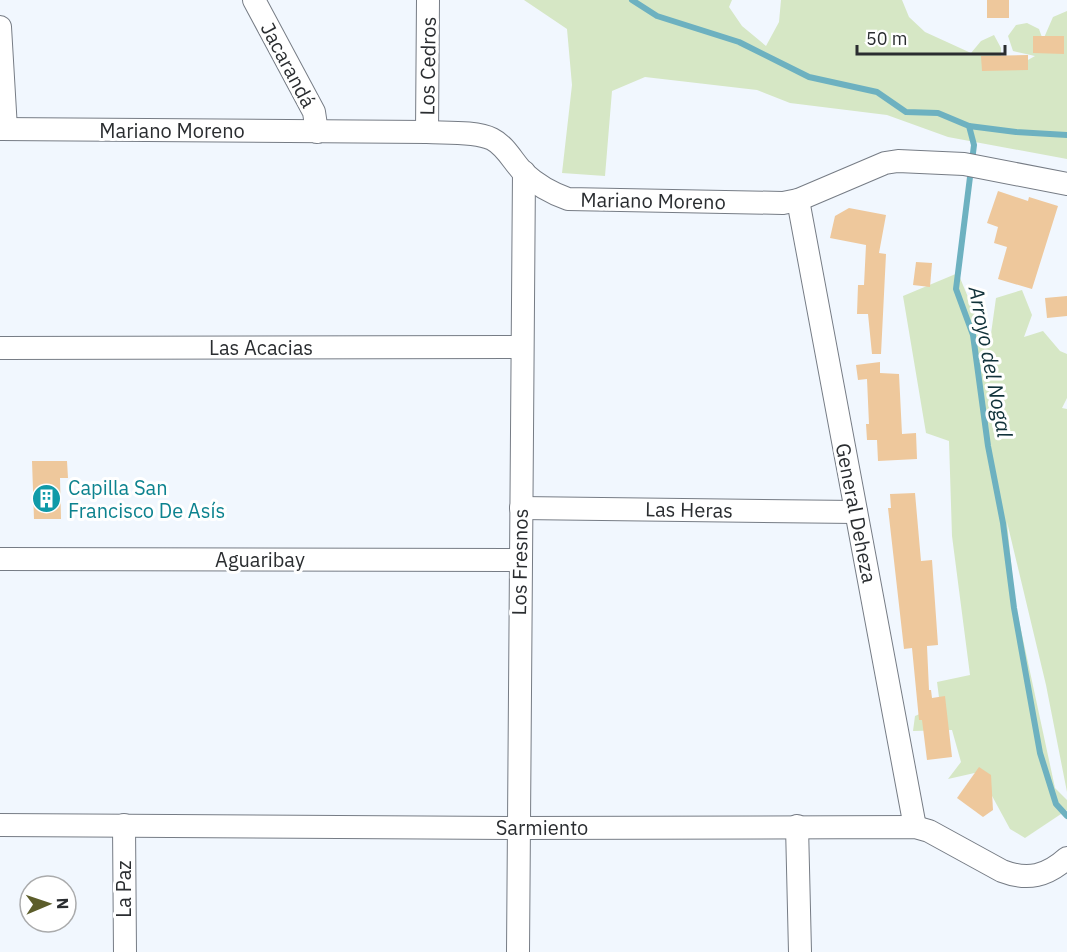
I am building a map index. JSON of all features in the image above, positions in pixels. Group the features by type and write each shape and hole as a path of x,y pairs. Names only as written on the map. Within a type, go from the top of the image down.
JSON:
{"street":[{"name":"Jacarandá","path":"254,0 314,112 317,132"},
{"name":"Los Cedros","path":"427,132 428,0"},
{"path":"0,27 3,129"},
{"name":"Mariano Moreno","path":"3,129 474,134 490,138 500,144 540,187 568,199 783,203 798,200 885,163 898,161 973,166 1067,184"},
{"name":"Los Fresnos","path":"518,952 524,172"},
{"name":"General Deheza","path":"798,200 915,827"},
{"name":"Las Acacias","path":"0,348 521,347"},
{"name":"Las Heras","path":"521,508 856,512"},
{"name":"Aguaribay","path":"0,559 520,560"},
{"name":"Sarmiento","path":"0,825 518,828 915,827 928,831 1015,876 1030,877 1043,874 1056,868 1067,858"},
{"name":"La Paz","path":"124,825 125,952"},
{"path":"797,826 800,952"}],"green space":[{"path":"524,0 732,0 729,7 742,26 766,46 779,22 781,0 902,0 909,17 925,32 971,53 981,41 994,35 1001,48 1001,58 1019,65 1035,56 1013,51 1008,36 1016,25 1027,23 1039,29 1043,40 1053,17 1067,11 1067,159 948,137 887,115 790,103 757,90 645,77 612,91 605,176 562,173 572,85 567,29"},
{"path":"958,273 989,348 996,298 1022,290 1032,315 1024,337 1043,331 1060,351 1067,354 1067,398 1062,408 1067,409 1067,792 1046,685 1007,522 1015,602 1055,788 1067,800 1067,810 1025,838 1010,829 979,772 948,779 961,762 952,730 913,731 915,716 940,705 937,682 970,675 952,536 949,441 926,433 903,296"}],"building":[{"path":"987,0 1009,0 1009,18 987,18"},
{"path":"1033,36 1064,36 1064,54 1033,53"},
{"path":"1028,55 1028,70 982,71 981,56"},
{"path":"998,191 1028,201 1029,197 1058,206 1032,289 998,279 1007,247 994,243 998,227 987,223"},
{"path":"849,208 886,215 879,253 886,254 881,354 872,354 868,314 857,314 858,285 864,285 866,245 830,238 835,216"},
{"path":"916,262 932,263 930,287 913,285"},
{"path":"1067,296 1067,316 1047,318 1045,298"},
{"path":"880,362 880,373 899,374 902,434 916,433 917,459 878,461 877,440 867,440 866,424 869,424 867,379 858,380 856,365"},
{"name":"Capilla San Francisco De Asís","path":"32,461 67,461 68,478 60,478 61,519 34,519"},
{"path":"915,493 921,561 932,560 938,645 927,646 929,690 931,690 932,698 945,696 952,757 927,760 922,720 919,720 912,648 904,649 888,508 891,508 890,494"},
{"path":"979,767 991,775 993,810 983,817 957,798"}],"waterway":[{"name":"Arroyo del Nogal","path":"632,0 657,16 739,42 809,77 877,92 906,112 938,113 969,126 974,145 956,289 973,335 988,446 1003,523 1014,608 1040,753 1056,804 1067,816"},
{"path":"969,126 1067,135"}],"place":[{"name":"Capilla San Francisco De Asís","path":"47,499"}]}
